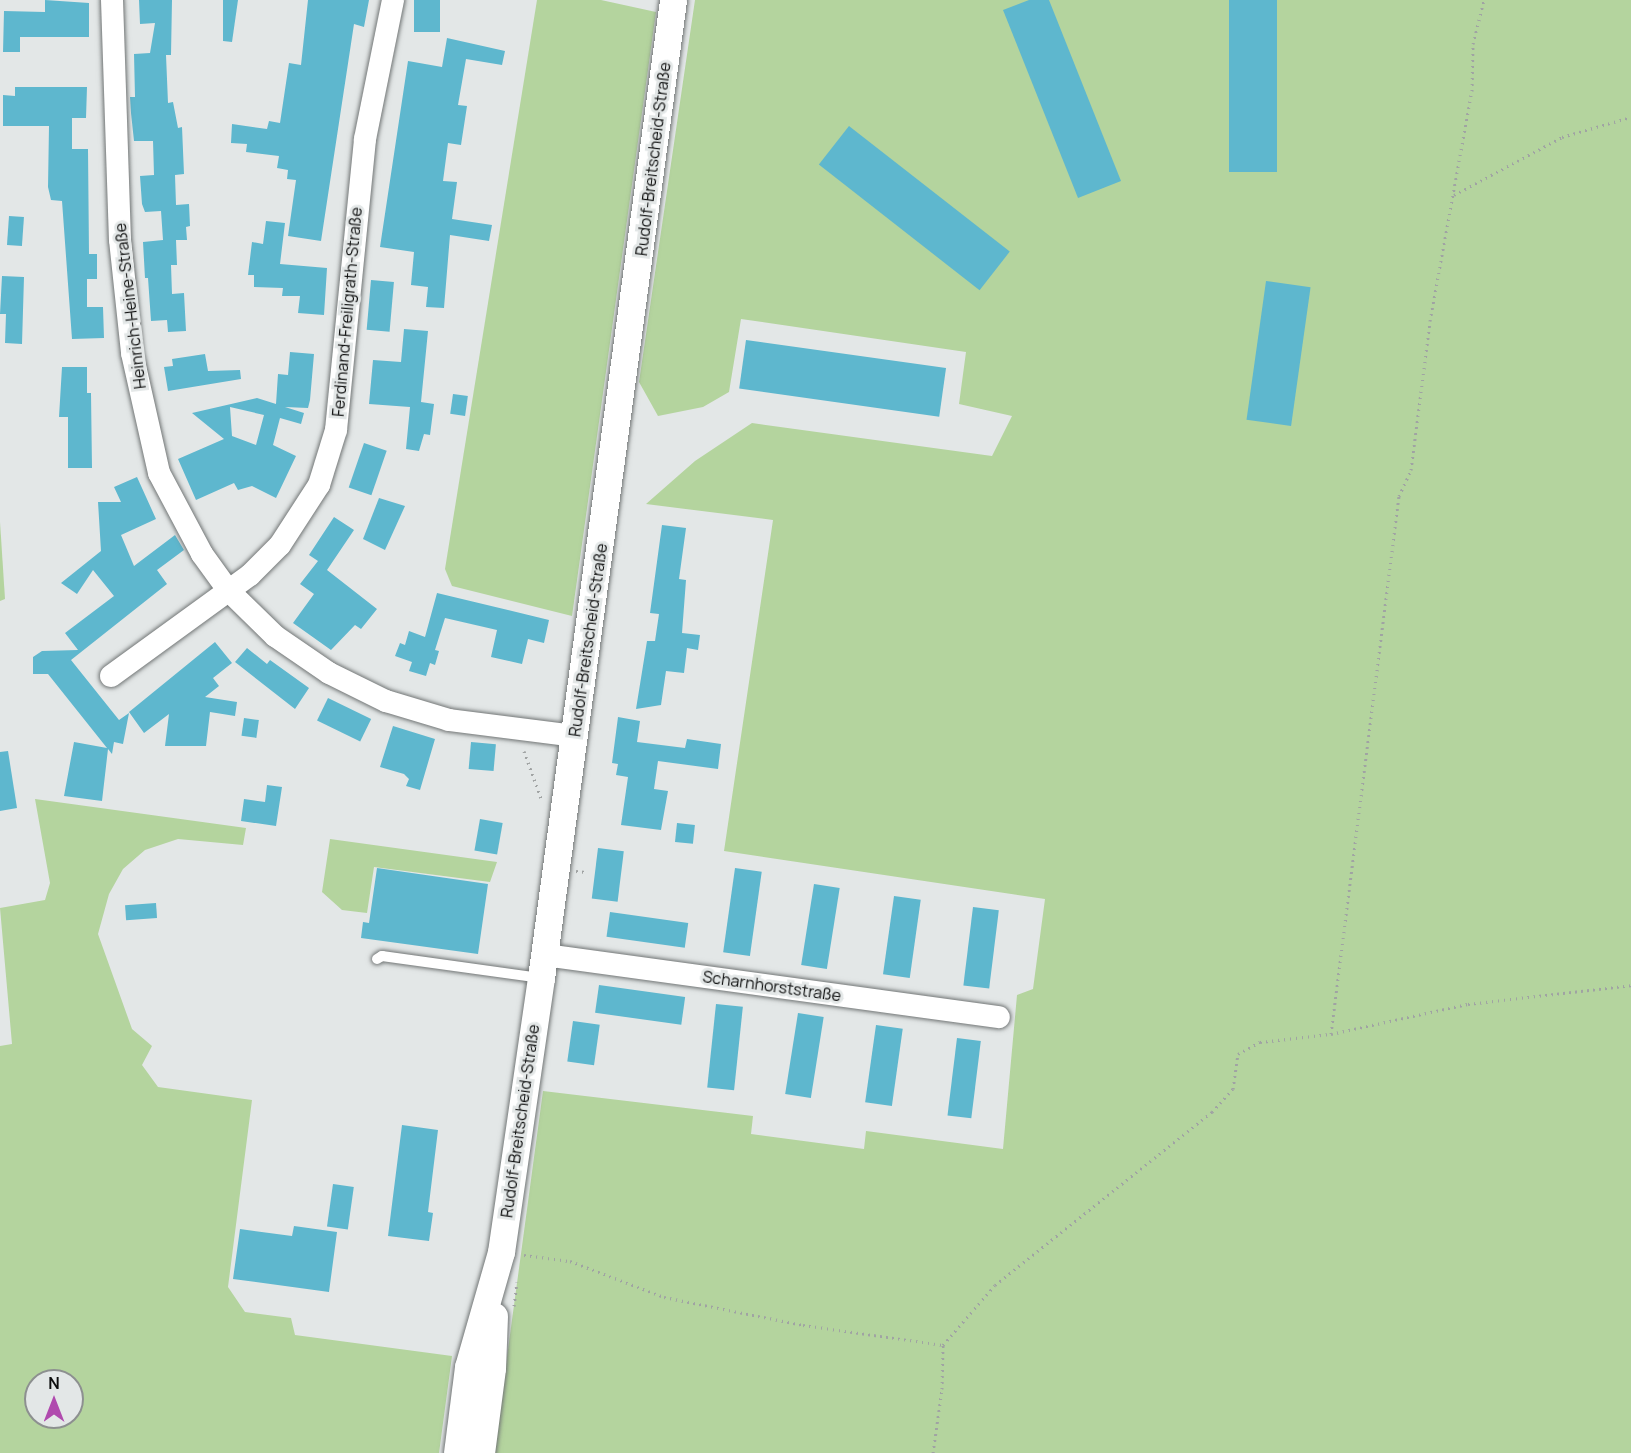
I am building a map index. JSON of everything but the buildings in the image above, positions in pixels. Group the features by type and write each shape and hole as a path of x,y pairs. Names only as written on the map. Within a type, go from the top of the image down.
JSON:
{"street":[{"name":"Heinrich-Heine-Straße","path":"112,0 120,240 132,352 144,417 159,473 182,522 228,590 275,636 303,656 376,696 449,720 575,736"},
{"name":"Ferdinand-Freiligrath-Straße","path":"228,590 250,575 280,544 300,517 319,484 336,430 365,139 393,0"},
{"name":"Rudolf-Breitscheid-Straße","path":"457,1453 468,1367 501,1252 575,736 673,0"},
{"path":"111,676 228,590"},
{"name":"Scharnhorststraße","path":"543,967 999,1017"},
{"name":"Rudolf-Breitscheid-Straße","path":"481,1453 492,1368 495,1279"}],"lane":[{"path":"377,959 382,956 543,967"}],"path":[{"path":"1331,1034 1399,496 1411,471 1430,321 1472,91 1473,45 1484,0"},
{"path":"1454,195 1562,137 1631,117"},
{"path":"516,729 547,815 562,824"},
{"path":"933,1453 942,1389 942,1345 995,1285 1212,1112 1233,1089 1238,1054 1260,1041 1331,1034 1468,1004 1631,985"},
{"path":"501,1252 570,1261 664,1298 803,1325 942,1345"}],"green space":[{"path":"537,0 601,0 656,12 572,616 452,586 445,569"},
{"path":"695,0 1631,0 1631,1453 494,1453 543,1091 753,1116 751,1134 864,1149 866,1131 1003,1149 1017,995 1033,989 1045,899 724,851 773,520 646,504 695,461 752,423 992,456 1012,416 959,404 966,352 741,319 729,392 703,407 658,416 639,382"},
{"path":"0,522 5,599 0,601"},
{"path":"35,799 246,828 243,845 178,839 145,850 123,869 109,894 98,934 132,1029 152,1046 142,1065 158,1087 252,1100 228,1287 245,1312 291,1318 295,1335 452,1356 439,1453 0,1453 0,1046 12,1044 0,908 45,900 50,883"},
{"path":"330,839 497,862 490,882 374,867 367,913 342,910 322,892"}]}
